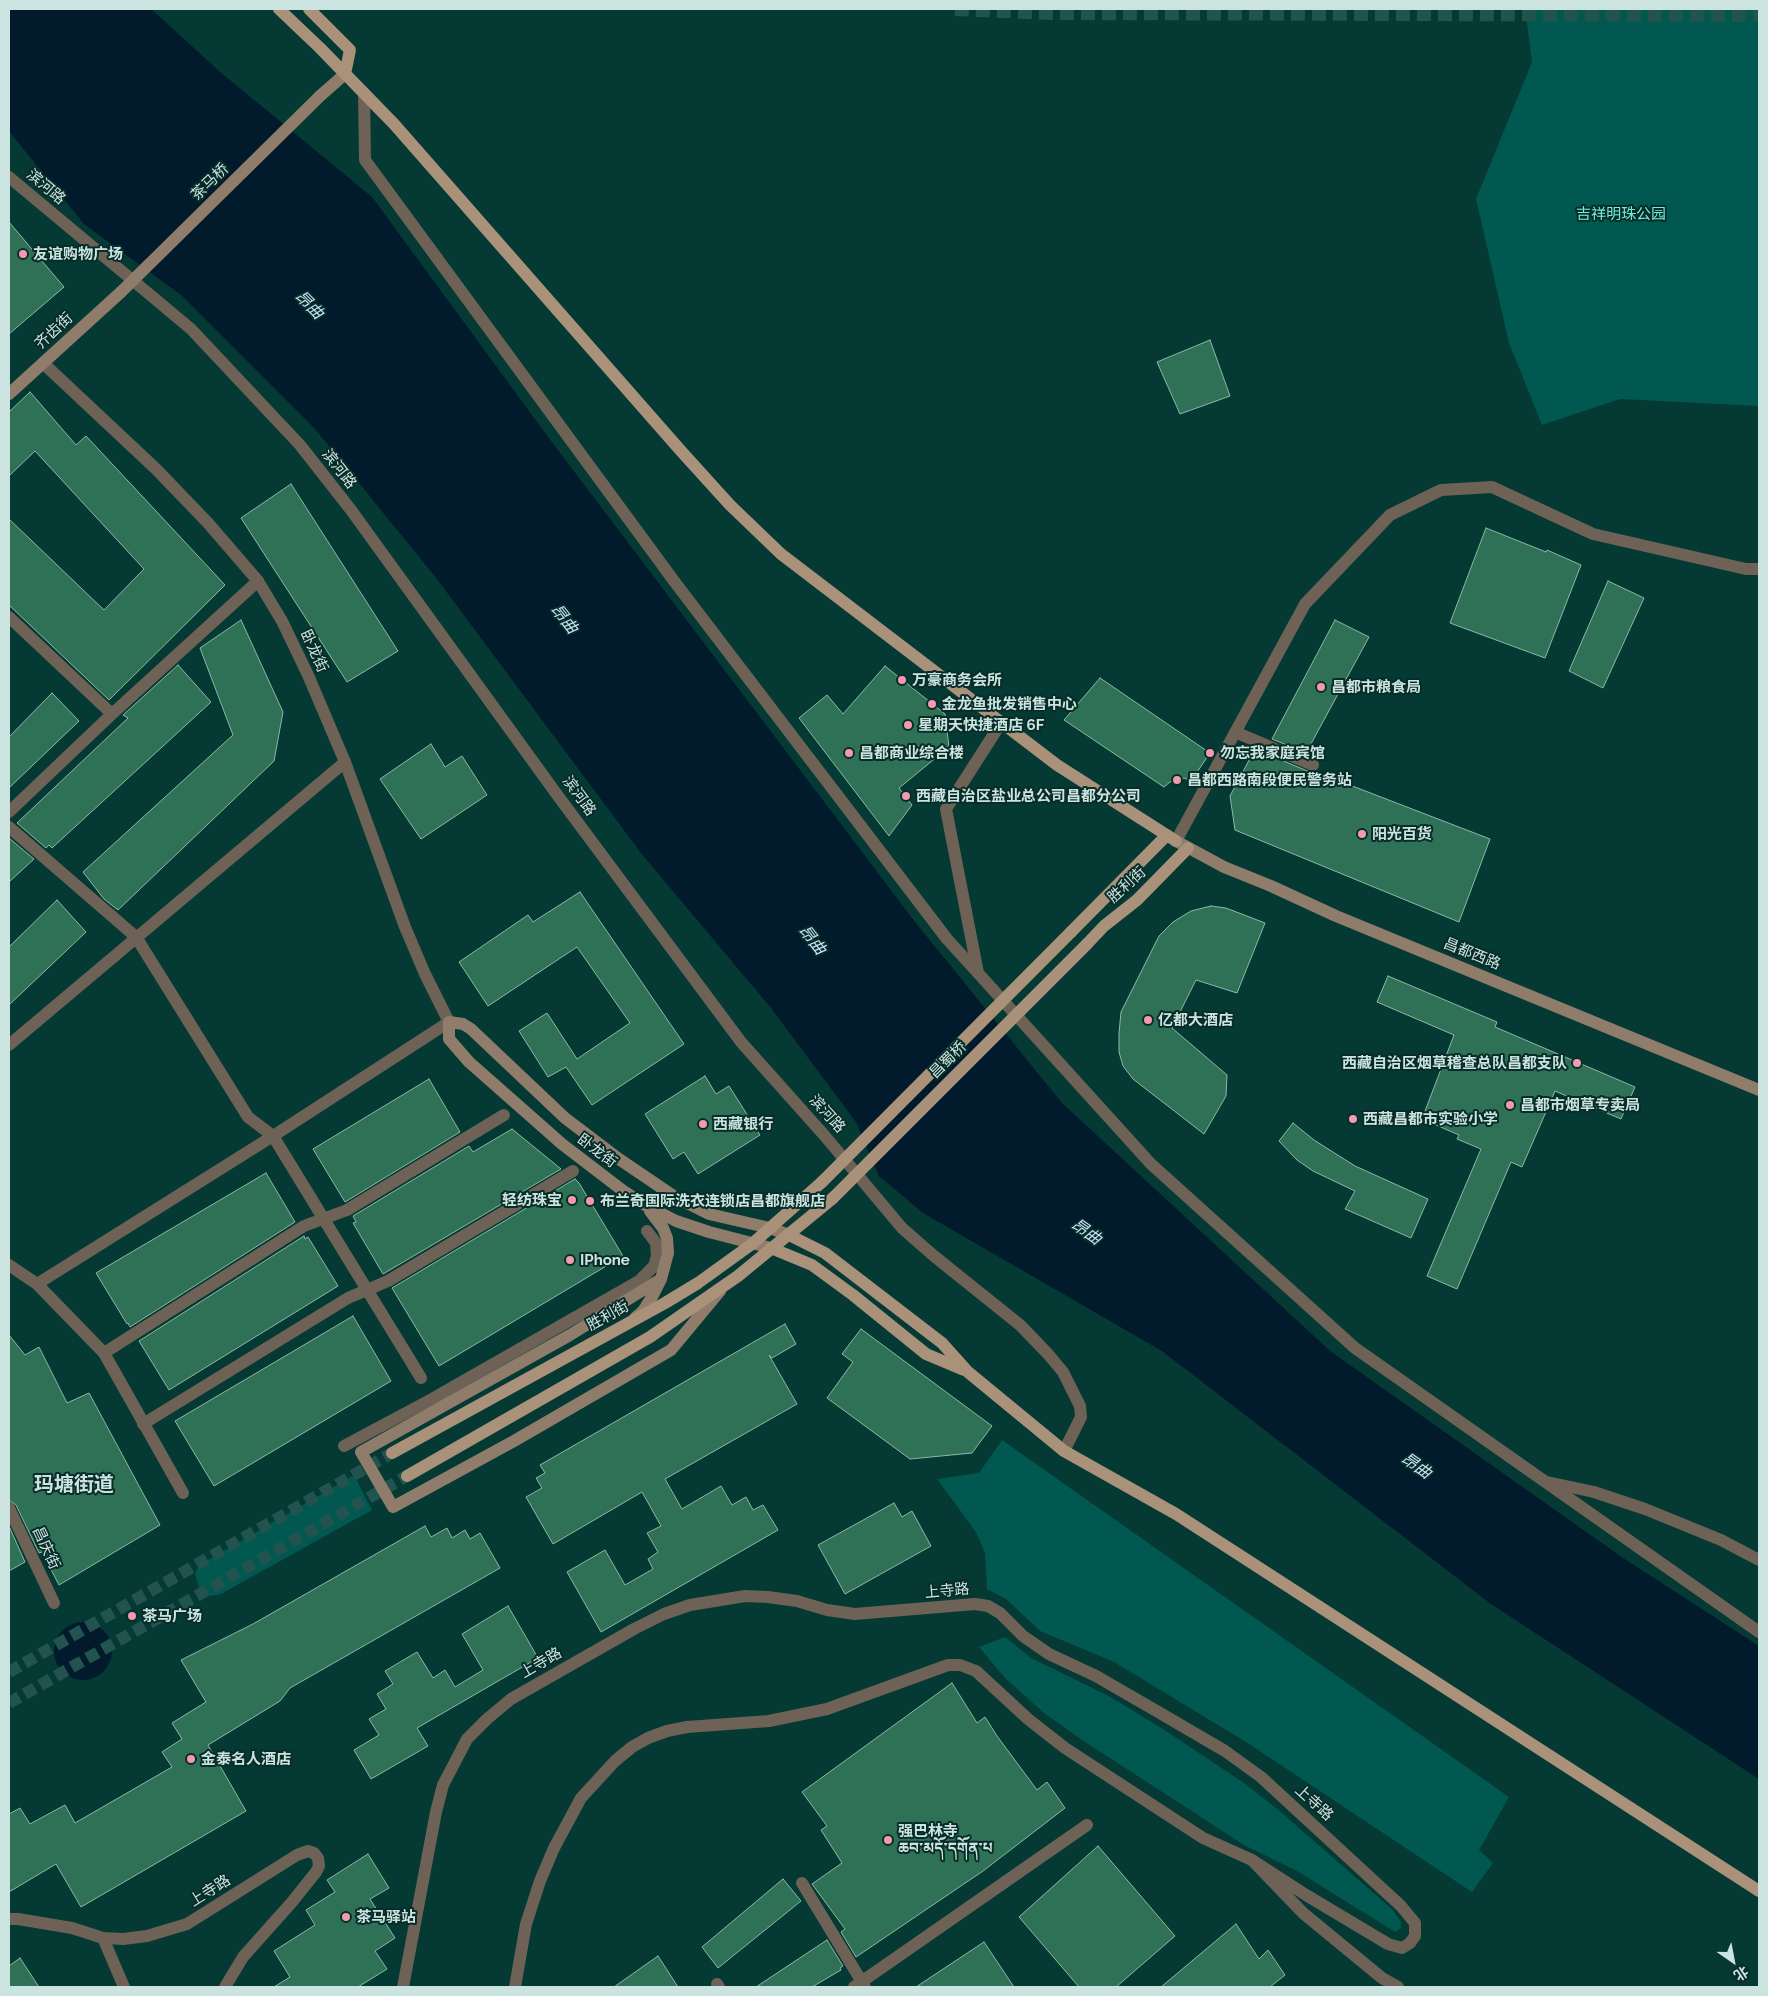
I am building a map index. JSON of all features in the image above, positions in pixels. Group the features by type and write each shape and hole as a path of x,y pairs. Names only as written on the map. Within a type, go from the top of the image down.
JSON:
{"main road":[{"path":"279,9 394,124 681,451 730,505 781,554 1058,765 1171,838"},
{"path":"309,9 350,50 345,74"},
{"name":"茶马桥","path":"121,292 320,96 345,74"},
{"name":"齐齿街","path":"9,394 121,292"},
{"name":"昌都西路","path":"1171,838 1224,867 1336,916 1759,1090"},
{"name":"胜利街","path":"1070,932 1171,838"},
{"name":"胜利街","path":"1086,944 1104,926 1137,900 1188,848"},
{"name":"昌蜀桥","path":"822,1182 1070,932"},
{"name":"昌蜀桥","path":"789,1235 833,1198 1086,944"},
{"name":"卧龙街","path":"771,1248 676,1221 645,1205 562,1144 470,1062 449,1039 449,1022 463,1024 471,1029 565,1118 675,1197 709,1214 770,1228 789,1235"},
{"name":"胜利街","path":"392,1453 630,1323 698,1283 752,1244 822,1182"},
{"path":"630,1323 643,1311 661,1279 668,1253 667,1238 663,1228 645,1205"},
{"path":"407,1476 650,1337 723,1287 789,1235 808,1243 850,1272 942,1343 968,1372 1064,1452 1184,1519 1759,1891"},
{"path":"771,1248 812,1265 853,1295 926,1354 968,1372"},
{"path":"661,1279 570,1334 361,1452 393,1508 514,1441 671,1350 723,1287"}],"street":[{"path":"364,93 365,160 674,581 947,939 1151,1164 1355,1348 1759,1632"},
{"name":"滨河路","path":"9,177 191,329 300,445 351,510 558,796 741,1042 824,1135 902,1228 1020,1325 1048,1354 1062,1372 1080,1406 1081,1417 1064,1452"},
{"name":"卧龙街","path":"44,363 156,469 208,523 258,581 282,621 304,667 345,762 425,974 449,1022"},
{"path":"1171,838 1235,732 1304,604 1390,515 1441,490 1492,487 1593,534 1746,570 1759,569"},
{"path":"9,812 112,714 258,581"},
{"path":"9,617 112,714"},
{"path":"978,973 946,809 1001,723"},
{"path":"1235,732 1313,765"},
{"path":"9,1044 345,762"},
{"path":"9,826 136,937 248,1117 272,1136 421,1378"},
{"path":"36,1284 449,1022"},
{"path":"104,1353 304,1226 347,1210 504,1115"},
{"path":"143,1424 348,1298 388,1281 573,1172"},
{"path":"344,1446 432,1399 639,1281 654,1266 658,1256 656,1243 647,1231"},
{"path":"9,1265 36,1284 104,1353 183,1493"},
{"path":"1547,1482 1594,1492 1646,1509 1714,1536 1759,1560"},
{"name":"昌庆街","path":"9,1508 54,1603"},
{"name":"上寺路","path":"403,1987 436,1812 443,1785 467,1739 511,1699 634,1629 664,1614 690,1605 736,1597 768,1597 855,1614 975,1604 988,1606 1000,1612 1023,1636 1049,1654 1096,1676 1225,1750 1261,1777 1401,1906 1415,1923 1415,1936 1410,1943 1402,1948 1388,1944 1252,1860"},
{"path":"515,1987 526,1924 540,1881 554,1848 581,1798 615,1761 632,1747 648,1738 667,1731 770,1721 827,1708 948,1665 960,1665 976,1672 1028,1720 1065,1748 1203,1838 1252,1860 1303,1913 1382,1978 1398,1987"},
{"path":"802,1883 860,1986 1087,1825"},
{"name":"上寺路","path":"9,1919 72,1928 103,1938 123,1939 147,1936 187,1924 297,1855 308,1851 314,1853 318,1858 316,1872 292,1902 242,1957 226,1987"},
{"path":"103,1938 124,1987"}],"green space":[{"name":"吉祥明珠公园","path":"1525,9 1759,9 1759,406 1620,399 1542,425 1509,343 1476,199 1532,62"},
{"path":"1002,1440 1509,1797 1479,1850 1493,1863 1472,1892 1246,1742 1114,1662 1040,1631 1006,1599 987,1589 985,1553 976,1532 937,1479 979,1473"},
{"path":"354,1475 372,1510 221,1594 212,1596 203,1593 199,1588 195,1574 203,1563"},
{"path":"1005,1637 1031,1658 1109,1696 1163,1729 1244,1783 1276,1808 1392,1909 1401,1922 1401,1928 1395,1932 1297,1871 1244,1845 1082,1740 1044,1713 1005,1678 979,1647"}],"water":[{"name":"昂曲","path":"9,9 151,9 219,71 372,197 548,437 915,922 1062,1103 1330,1351 1623,1558 1759,1646 1759,1779 1491,1604 1162,1351 923,1213 879,1176 856,1122 771,1008 641,853 437,579 316,430 181,295 84,224 9,131"},
{"path":"83,1622 94,1624 107,1635 112,1651 110,1662 99,1675 83,1680 72,1678 59,1667 54,1651 56,1640 67,1627"}],"building":[{"name":"友谊购物广场","path":"9,222 64,287 9,334"},
{"path":"1210,340 1230,396 1180,414 1157,362"},
{"path":"30,392 76,445 86,436 225,585 109,700 9,605 9,519 104,610 144,569 35,451 9,476 9,412"},
{"path":"291,484 398,651 347,682 241,518"},
{"path":"1486,528 1546,552 1547,550 1581,565 1545,658 1450,623"},
{"path":"1608,581 1644,598 1603,688 1569,671"},
{"path":"241,620 283,712 274,761 118,910 104,899 83,872 233,735 200,648"},
{"name":"昌都市粮食局","path":"1335,620 1369,637 1306,753 1272,739"},
{"path":"178,665 211,702 52,848 49,845 46,848 17,823 128,718 123,715"},
{"path":"885,666 945,714 949,747 899,788 912,805 889,836 799,718 827,695 843,714"},
{"path":"1100,678 1210,753 1191,781 1184,778 1170,782 1164,787 1064,720"},
{"path":"52,693 79,721 9,788 9,737"},
{"path":"431,744 445,767 462,756 487,795 421,839 380,779"},
{"name":"阳光百货","path":"1255,749 1310,772 1316,772 1490,839 1459,922 1235,830 1230,796"},
{"path":"9,838 34,859 9,882"},
{"path":"580,892 684,1044 592,1105 566,1067 548,1077 519,1031 547,1013 577,1059 630,1023 577,947 488,1006 459,962 528,915 533,922"},
{"path":"57,900 86,932 9,1005 9,947"},
{"name":"亿都大酒店","path":"1211,906 1226,908 1265,923 1237,993 1196,980 1172,1028 1227,1075 1226,1096 1204,1134 1133,1079 1123,1066 1119,1052 1119,1033 1121,1012 1159,936 1173,922 1191,911"},
{"path":"1388,976 1497,1022 1495,1027 1635,1087 1621,1119 1555,1091 1522,1167 1511,1162 1457,1289 1427,1276 1481,1149 1457,1139 1459,1135 1422,1119 1454,1035 1377,1002"},
{"name":"西藏银行","path":"705,1076 716,1094 729,1086 760,1135 698,1174 684,1152 673,1159 645,1114"},
{"path":"429,1079 460,1132 345,1202 313,1149"},
{"path":"1293,1123 1314,1140 1355,1166 1428,1199 1411,1238 1345,1209 1355,1191 1313,1171 1297,1160 1279,1141"},
{"path":"512,1129 561,1169 383,1274 353,1223 356,1222 353,1216 469,1146 473,1152"},
{"path":"266,1173 295,1222 130,1327 96,1273"},
{"path":"575,1179 623,1256 439,1366 392,1288"},
{"path":"304,1236 305,1239 308,1237 338,1286 169,1390 139,1341"},
{"path":"353,1316 391,1381 214,1486 175,1421"},
{"path":"785,1324 796,1344 772,1358 769,1355 797,1404 665,1479 682,1509 721,1486 732,1505 746,1497 753,1510 763,1505 778,1530 601,1632 567,1572 605,1550 625,1585 653,1569 648,1559 658,1552 647,1533 661,1526 642,1492 553,1544 526,1497 542,1488 536,1478 545,1473 540,1465"},
{"path":"861,1329 992,1426 972,1453 910,1459 827,1398 853,1362 842,1354"},
{"path":"9,1335 25,1355 39,1347 67,1403 89,1393 160,1525 59,1585 42,1552 39,1553 16,1505 9,1500"},
{"path":"894,1503 902,1517 912,1511 931,1546 845,1594 818,1545"},
{"path":"9,1526 25,1562 9,1571"},
{"name":"金泰名人酒店","path":"425,1526 431,1537 447,1528 452,1538 465,1530 470,1539 480,1533 500,1568 290,1688 280,1701 208,1745 246,1811 81,1907 56,1864 9,1892 9,1814 20,1808 30,1824 65,1805 75,1823 172,1767 162,1752 182,1739 172,1723 206,1702 181,1660 253,1624"},
{"path":"508,1606 538,1658 417,1728 428,1746 371,1779 354,1750 379,1735 369,1719 386,1709 377,1694 393,1684 385,1671 417,1652 433,1678 445,1670 455,1687 483,1670 462,1634"},
{"path":"952,1683 977,1723 985,1717 1037,1790 1047,1782 1065,1808 983,1871 856,1957 841,1932 845,1929 812,1884 842,1863 821,1830 827,1826 802,1792"},
{"path":"1098,1846 1175,1936 1116,1987 1079,1987 1019,1917"},
{"name":"茶马驿站","path":"368,1854 389,1888 370,1899 395,1938 375,1951 387,1969 358,1987 274,1987 290,1977 274,1951 315,1925 306,1910 335,1892 327,1880"},
{"path":"783,1879 801,1901 718,1968 702,1947"},
{"path":"1236,1924 1259,1959 1268,1950 1285,1975 1270,1987 1161,1987"},
{"path":"827,1940 843,1966 840,1968 841,1970 812,1987 756,1987"},
{"path":"984,1942 1014,1987 916,1987"},
{"path":"658,1956 678,1987 614,1987"},
{"path":"20,1958 39,1987 9,1987 9,1966"}],"tunnel":[{"path":"955,9 1050,13 1759,15"},
{"path":"9,1672 392,1453"},
{"path":"9,1703 407,1476"}],"place":[{"name":"友谊购物广场","path":"23,254"},
{"name":"万豪商务会所","path":"902,680"},
{"name":"昌都市粮食局","path":"1321,687"},
{"name":"金龙鱼批发销售中心","path":"932,704"},
{"name":"星期天快捷酒店 6F","path":"908,725"},
{"name":"昌都商业综合楼","path":"849,753"},
{"name":"勿忘我家庭宾馆","path":"1210,753"},
{"name":"昌都西路南段便民警务站","path":"1177,780"},
{"name":"西藏自治区盐业总公司昌都分公司","path":"906,796"},
{"name":"阳光百货","path":"1362,834"},
{"name":"亿都大酒店","path":"1148,1020"},
{"name":"西藏自治区烟草稽查总队昌都支队","path":"1577,1063"},
{"name":"昌都市烟草专卖局","path":"1510,1105"},
{"name":"西藏昌都市实验小学","path":"1353,1119"},
{"name":"西藏银行","path":"703,1124"},
{"name":"轻纺珠宝","path":"572,1200"},
{"name":"布兰奇国际洗衣连锁店昌都旗舰店","path":"590,1201"},
{"name":"IPhone","path":"570,1260"},
{"name":"茶马广场","path":"132,1616"},
{"name":"金泰名人酒店","path":"191,1759"},
{"name":"强巴林寺 ཆབ་མདོ་དགོན་པ","path":"888,1840"},
{"name":"茶马驿站","path":"346,1917"}],"district":[{"name":"玛塘街道","path":"74,1485"}]}
